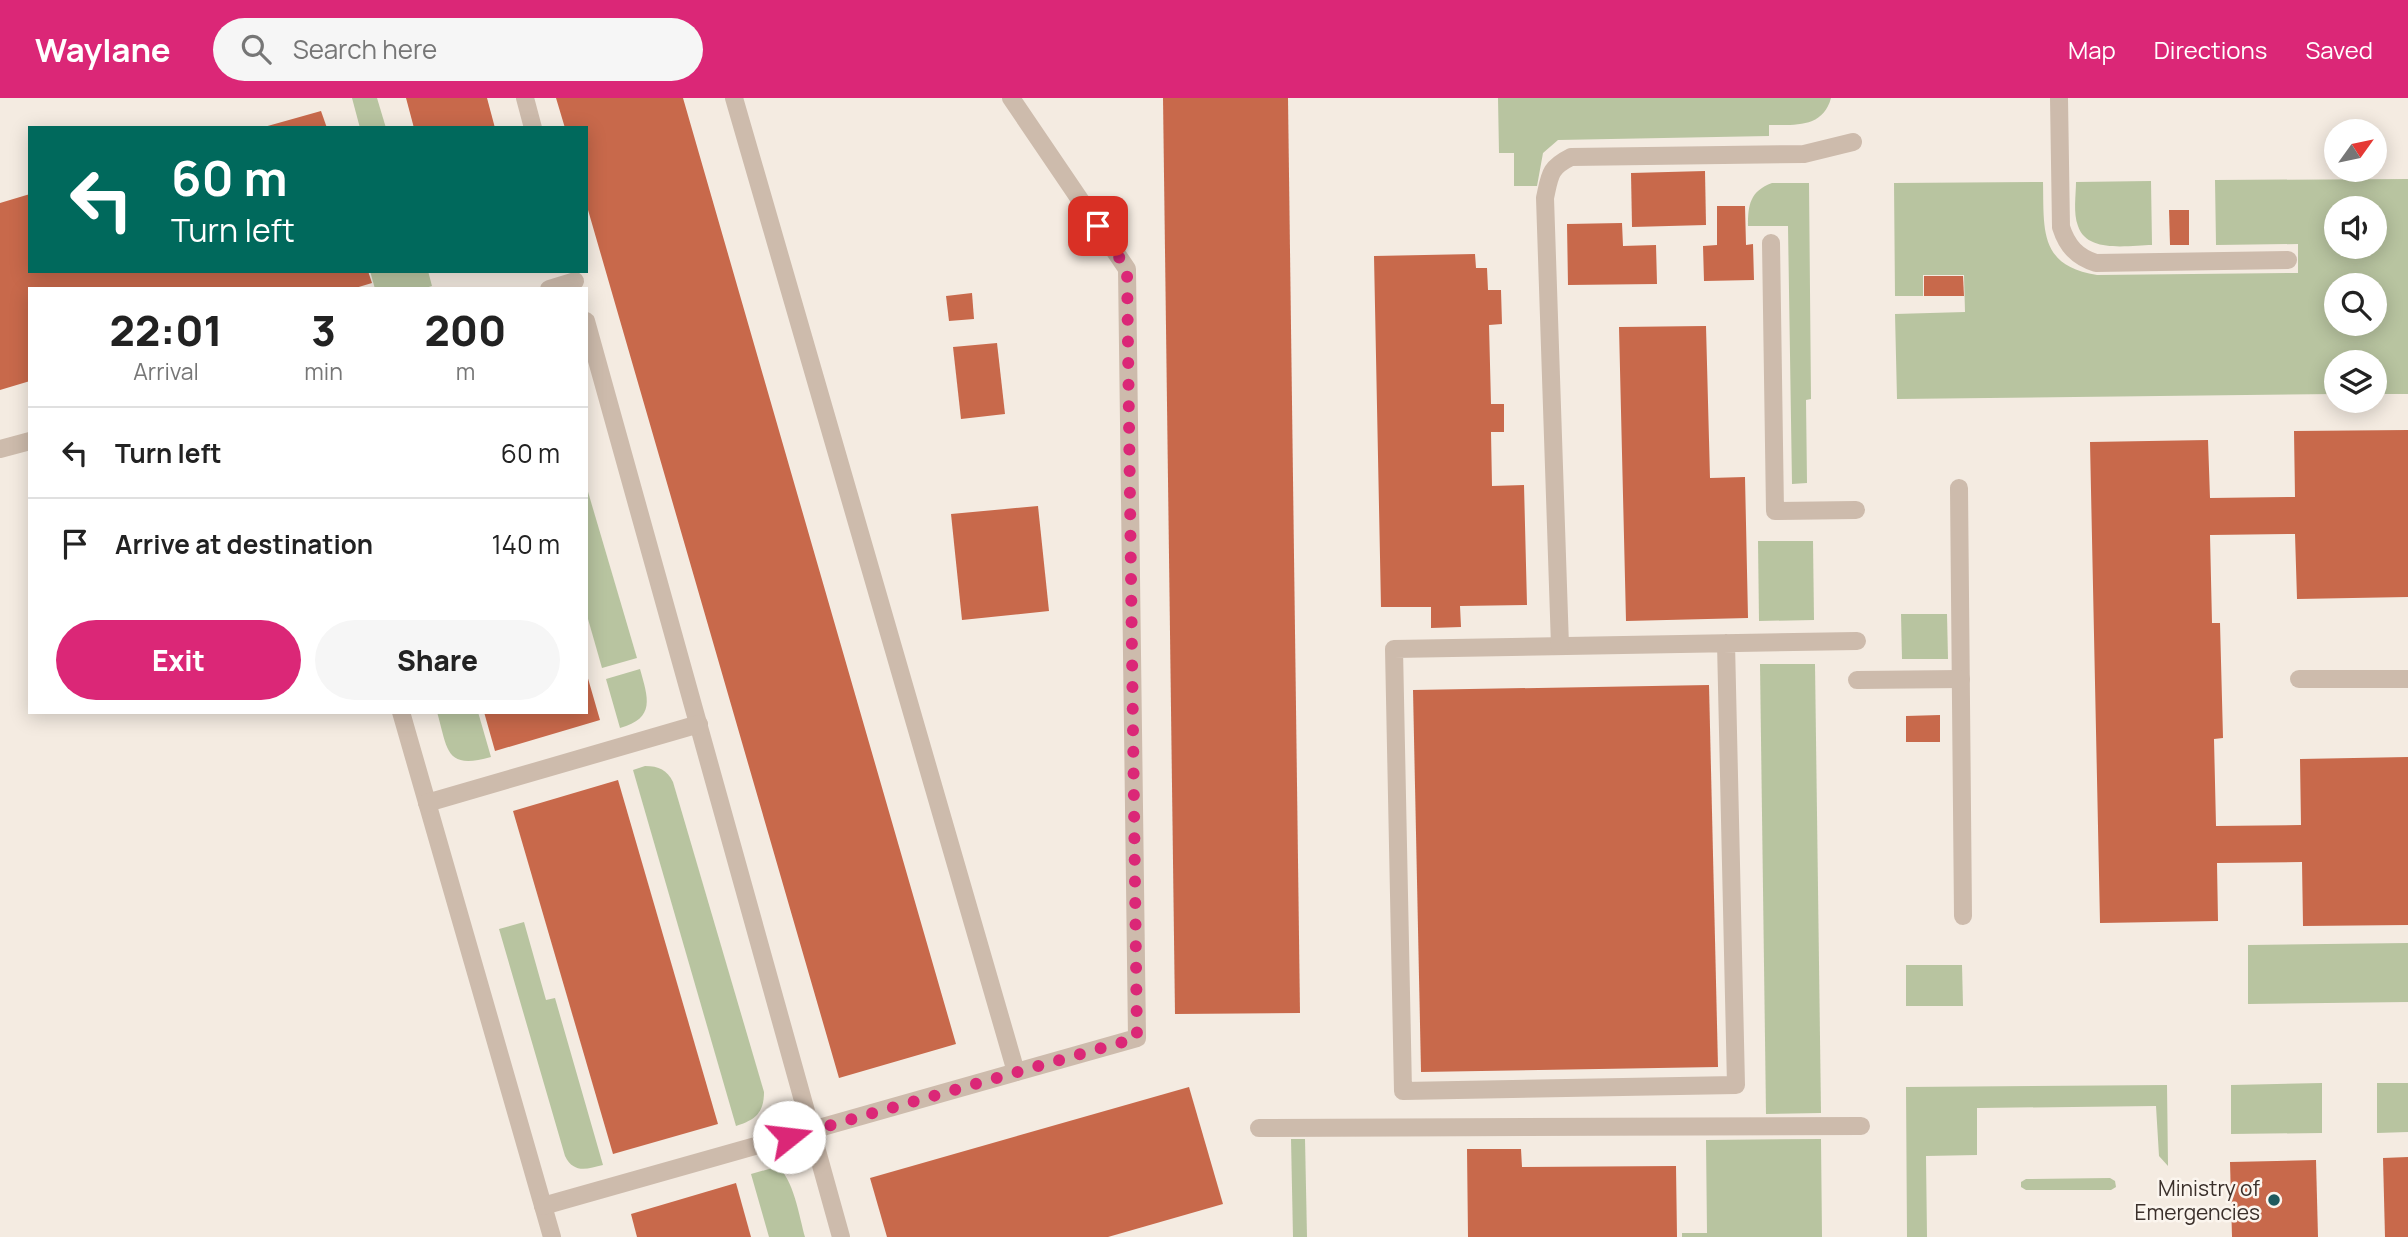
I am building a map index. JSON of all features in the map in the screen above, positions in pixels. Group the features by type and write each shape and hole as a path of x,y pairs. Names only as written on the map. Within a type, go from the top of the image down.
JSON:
{"lane":[{"path":"525,98 532,126"},
{"path":"734,98 1016,1072"},
{"path":"543,1206 1137,1038 1127,269 1012,98"},
{"path":"2059,98 2061,228 2074,251 2085,259 2096,263 2288,260"},
{"path":"1560,646 1545,198 1556,164 1571,157 1804,154 1853,142"},
{"path":"1771,243 1775,511 1856,510"},
{"path":"556,287 575,280"},
{"path":"588,327 841,1237"},
{"path":"0,449 28,442"},
{"path":"1959,488 1963,916"},
{"path":"1726,643 1735,1085 1403,1091 1394,649 1726,643 1857,641"},
{"path":"1857,680 1961,679"},
{"path":"2299,679 2408,679"},
{"path":"402,714 552,1237"},
{"path":"427,803 699,724"},
{"path":"1259,1128 1861,1126"}],"green space":[{"path":"352,98 377,98 385,126 359,126"},
{"path":"1498,98 1831,98 1822,115 1815,120 1798,124 1769,125 1769,136 1558,140 1543,153 1537,186 1514,186 1514,153 1499,153"},
{"path":"2387,179 2408,179 2408,394 2387,394 2387,350 2324,350 2324,394 1897,399 1895,314 1965,312 1964,275 1923,275 1923,296 1895,296 1894,183 2043,182 2045,230 2055,254 2064,263 2078,270 2097,275 2298,273 2298,244 2216,245 2215,180 2387,182"},
{"path":"2151,181 2152,245 2110,246 2090,241 2083,235 2076,215 2076,182"},
{"path":"1772,183 1809,183 1811,399 1806,400 1807,483 1792,484 1788,226 1748,226 1752,200 1759,190"},
{"path":"371,273 429,273 432,286 429,287 374,287"},
{"path":"588,492 637,658 602,668 588,619"},
{"path":"1758,541 1813,541 1814,620 1759,621"},
{"path":"1901,614 1947,614 1948,659 1902,659"},
{"path":"1760,664 1815,664 1821,1113 1766,1114"},
{"path":"640,669 647,698 644,713 632,724 620,728 606,679"},
{"path":"438,714 479,714 491,757 465,761 451,754"},
{"path":"645,766 662,770 673,782 764,1092 757,1115 736,1126 633,770"},
{"path":"524,922 546,1000 555,998 603,1165 581,1169 572,1166 565,1156 499,929"},
{"path":"2408,943 2408,1002 2248,1004 2248,945"},
{"path":"1906,965 1962,965 1963,1006 1906,1006"},
{"path":"2322,1083 2322,1133 2231,1134 2231,1085"},
{"path":"2377,1083 2408,1083 2408,1132 2377,1133"},
{"path":"2167,1085 2168,1166 2159,1156 2156,1106 1977,1108 1977,1155 1926,1156 1927,1237 1907,1237 1906,1087"},
{"path":"1291,1139 1305,1139 1307,1237 1293,1237"},
{"path":"1821,1139 1822,1237 1682,1237 1682,1233 1707,1233 1706,1140"},
{"path":"776,1167 782,1171 791,1188 805,1237 769,1237 751,1174"},
{"path":"2110,1178 2115,1181 2116,1187 2111,1190 2026,1190 2021,1187 2021,1182 2026,1179"}],"building":[{"path":"406,98 487,98 494,126 413,126"},
{"path":"556,98 683,98 956,1044 839,1078 588,210 588,126 564,126"},
{"path":"1163,98 1288,98 1300,1013 1175,1014"},
{"path":"321,111 326,126 268,126"},
{"path":"1705,171 1706,225 1632,227 1631,173"},
{"path":"28,195 28,273 369,273 372,283 359,287 28,287 28,382 0,390 0,203"},
{"path":"1717,206 1745,206 1746,245 1753,244 1754,280 1704,281 1703,246 1717,245"},
{"path":"2169,210 2189,210 2189,245 2170,245"},
{"path":"1622,223 1623,246 1656,245 1657,284 1568,285 1567,224"},
{"path":"1475,254 1476,268 1487,268 1488,290 1501,290 1502,324 1489,325 1491,404 1504,404 1504,432 1491,432 1492,486 1524,485 1527,605 1460,606 1461,627 1431,628 1431,607 1381,607 1374,256"},
{"path":"1924,276 1963,276 1964,296 1924,296"},
{"path":"972,293 974,319 949,321 946,296"},
{"path":"1706,326 1710,478 1745,477 1748,618 1626,621 1619,327"},
{"path":"997,343 1005,414 961,419 953,347"},
{"path":"2408,430 2408,597 2297,599 2295,534 2210,535 2212,623 2220,623 2223,738 2214,739 2216,826 2301,825 2300,759 2408,757 2408,925 2303,926 2302,862 2217,863 2218,921 2100,923 2090,442 2208,440 2210,498 2295,497 2294,431"},
{"path":"1038,506 1049,611 962,620 951,514"},
{"path":"588,678 600,720 495,751 485,714 588,714"},
{"path":"1709,685 1718,1067 1421,1072 1413,690"},
{"path":"1940,715 1940,742 1906,742 1906,716"},
{"path":"618,780 718,1124 613,1154 513,811"},
{"path":"1189,1087 1223,1204 1108,1237 887,1237 870,1178"},
{"path":"1467,1149 1521,1149 1522,1167 1676,1166 1677,1237 1468,1237"},
{"path":"2408,1157 2408,1237 2385,1237 2383,1158"},
{"name":"Ministry of Emergencies","path":"2316,1160 2318,1237 2232,1237 2230,1162"},
{"path":"736,1183 751,1237 637,1237 631,1214"}],"place":[{"name":"Ministry of Emergencies","path":"2274,1200"}],"route":[{"path":"789,1137 1137,1038 1127,269 1098,226"}]}
